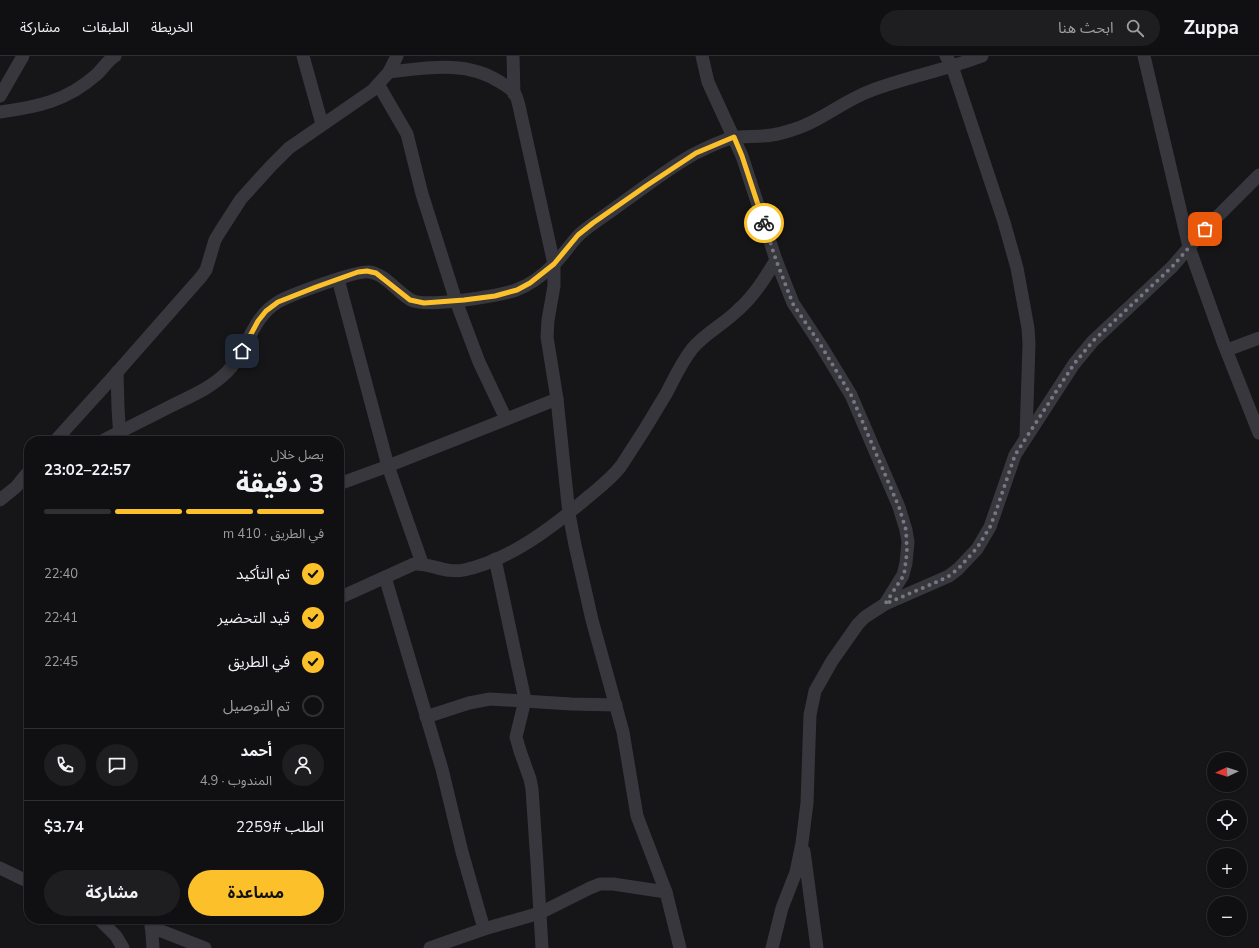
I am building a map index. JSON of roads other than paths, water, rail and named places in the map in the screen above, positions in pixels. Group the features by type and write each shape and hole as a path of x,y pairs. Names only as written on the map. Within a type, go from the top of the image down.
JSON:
{"street":[{"path":"0,96 23,56"},
{"path":"0,112 30,108 58,100 76,90 96,75 115,56"},
{"path":"303,56 322,124"},
{"path":"59,436 201,277 210,260 215,240 241,200 289,148 354,103 378,84 389,72 397,56"},
{"path":"513,56 514,94 519,106 530,151 554,264 554,286 548,320 547,336 557,399 569,514 592,620 623,732 637,816 666,892 680,948"},
{"path":"702,56 708,82 742,156 776,260 793,304 820,344 851,395 899,507 908,542 907,556 904,575 885,604"},
{"path":"117,372 120,436 205,389 221,378 230,370 258,321 266,311 278,302 358,272 367,271 376,273 410,300 416,302 456,301 495,296 517,290 530,283 554,264 578,235 593,223 679,163 696,153 734,137 772,135 795,129 814,121 867,92 949,61 982,56"},
{"path":"1144,56 1189,247 1259,433"},
{"path":"949,61 1004,222 1018,268 1028,328 1029,344 1026,438"},
{"path":"389,72 433,67 468,68 494,78 514,94"},
{"path":"378,84 407,134 422,194 456,301 479,362 506,419"},
{"path":"772,948 782,908 796,872 802,843 807,803 810,715 815,691 832,661 865,616 885,604 949,576 958,569 977,548 990,527 1015,455 1074,364 1093,341 1172,267 1205,229 1259,176"},
{"path":"344,596 414,564 422,563 448,571 470,569 522,547 569,514 609,480 620,467 652,418 693,349 702,339 737,312 749,300 776,260"},
{"path":"338,279 388,466 422,563"},
{"path":"1227,350 1259,338"},
{"path":"344,482 557,399"},
{"path":"16,487 24,477"},
{"path":"0,500 24,483"},
{"path":"495,559 525,700 516,737 530,779 538,862 542,948"},
{"path":"385,577 442,769 462,852 484,930"},
{"path":"426,717 490,699 616,705"},
{"path":"802,843 817,948"},
{"path":"0,868 24,880"},
{"path":"430,948 484,930 540,914 600,884 613,884 666,892"},
{"path":"104,924 116,936 123,948"},
{"path":"151,924 153,948"},
{"path":"153,924 205,948"}]}
